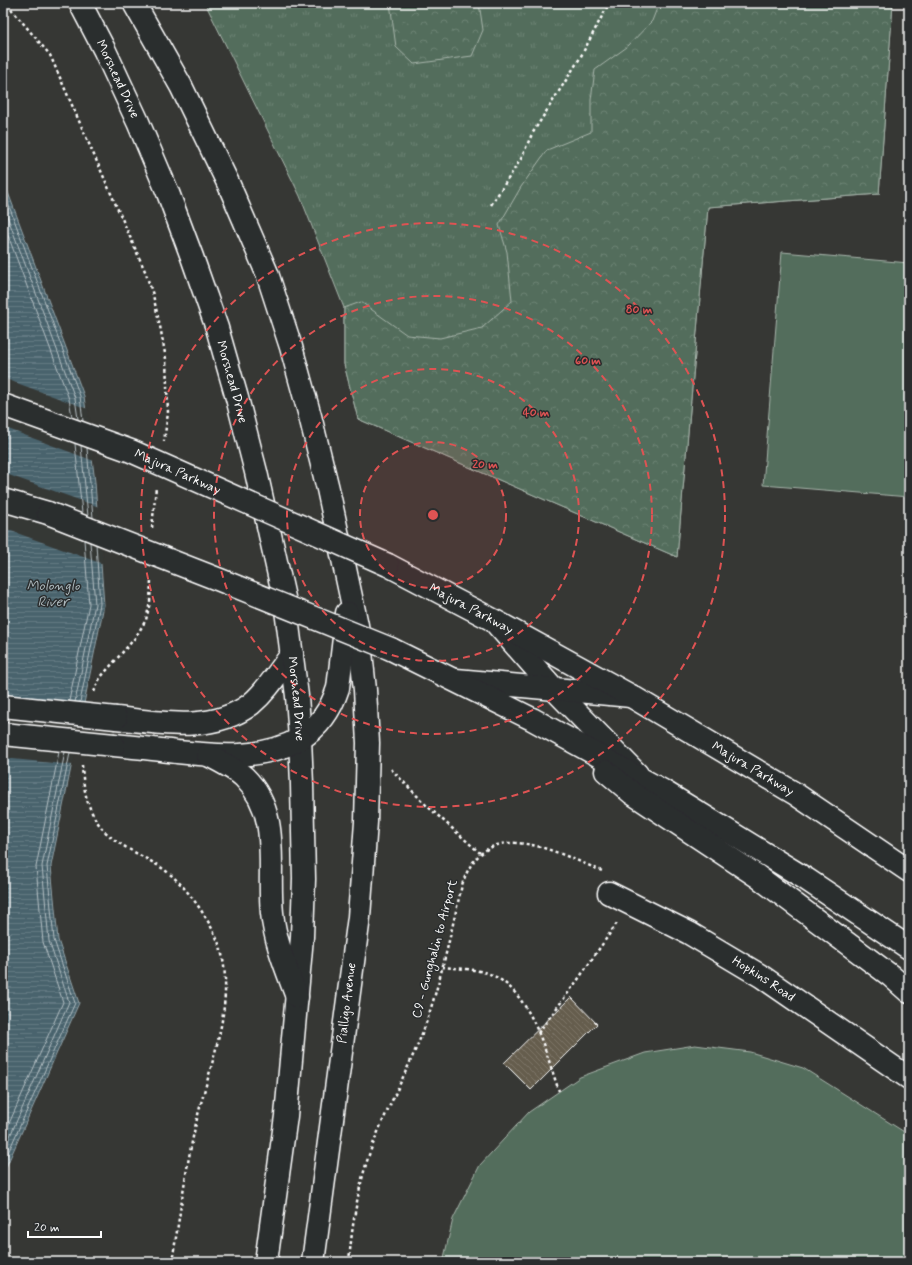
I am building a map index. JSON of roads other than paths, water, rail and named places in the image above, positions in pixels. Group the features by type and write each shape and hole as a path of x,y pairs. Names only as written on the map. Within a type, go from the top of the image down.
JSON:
{"main road":[{"name":"Morshead Drive","path":"80,3 105,50 135,115 162,179 192,257 217,328 237,398 276,558 285,602 292,654 300,739 304,879 302,937 297,997"},
{"path":"3,734 208,755 227,756 256,754 281,748 311,732 330,708 338,688 349,592 328,489 291,347 267,273 229,185 181,86 134,3"},
{"name":"Majura Parkway","path":"3,405 131,451 388,565 493,620 631,696 794,793 909,871"},
{"path":"3,500 48,513 227,583 391,649 456,680 562,735 728,830 800,875 909,948"},
{"name":"Pialligo Avenue","path":"313,1262 359,917 366,822 368,743 365,690 356,625 349,592"},
{"path":"493,620 554,689 643,780"},
{"path":"3,706 164,723 189,724 209,721 227,717 239,712 256,700 292,654"},
{"path":"456,680 631,696"},
{"path":"562,735 632,793 757,876 891,976 909,992"},
{"path":"208,755 227,765 244,777 256,793 267,816 271,845 271,900 274,929 297,997 286,1116 266,1262"},
{"name":"Hopkins Road","path":"609,884 632,904 706,942 760,976 909,1078"}],"water":[{"name":"Molonglo River","path":"3,179 84,396 95,482 104,605 51,866 58,940 79,1003 3,1174"}]}
